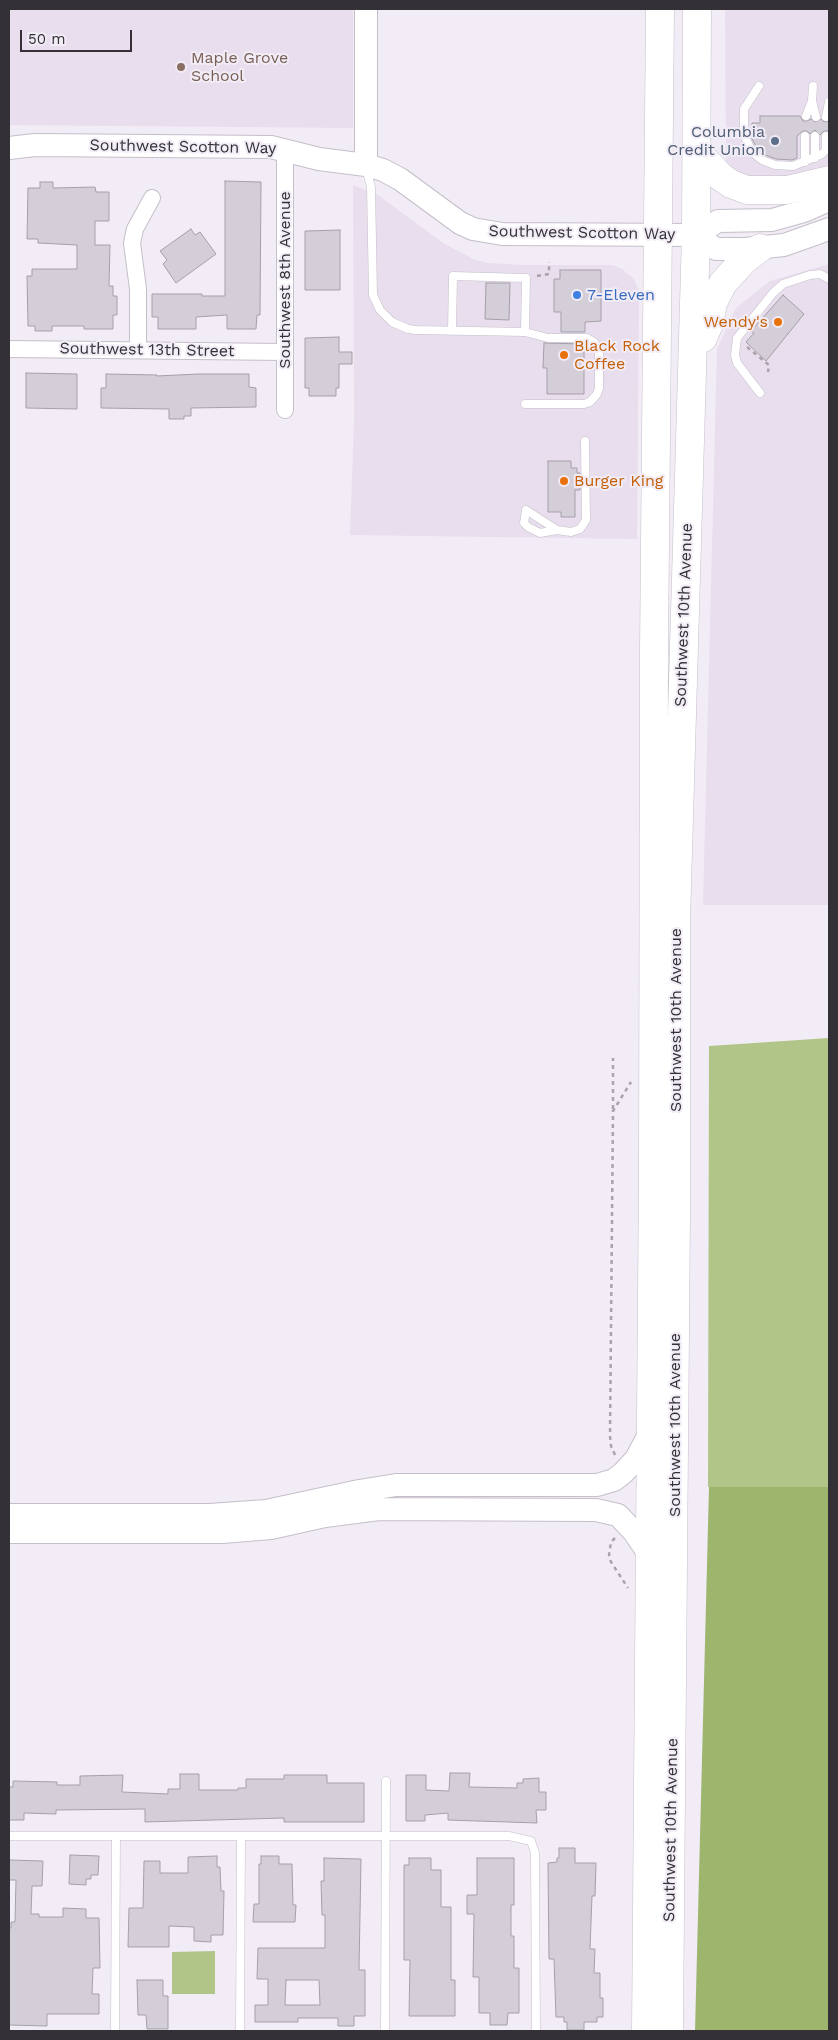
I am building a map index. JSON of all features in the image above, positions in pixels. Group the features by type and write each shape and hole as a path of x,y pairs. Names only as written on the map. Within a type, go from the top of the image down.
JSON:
{"highway":[{"name":"Southwest 10th Avenue","path":"646,2031 660,9"},
{"name":"Southwest 10th Avenue","path":"669,2031 676,1215 676,920 698,152 697,9"},
{"path":"698,152 721,177 731,184 748,190 778,191 798,189 822,169"},
{"path":"692,365 709,324 716,294 730,274 760,248"}],"street":[{"path":"366,9 366,165"},
{"name":"Southwest Scotton Way","path":"9,148 35,145 246,146 285,150 319,159 366,165 383,170 400,179 460,223 488,233 696,235 718,221 772,220 804,211 829,200"},
{"name":"Southwest 8th Avenue","path":"285,150 285,410"},
{"path":"138,350 138,289 132,243 135,229 152,198"},
{"name":"Southwest Scotton Way","path":"696,235 716,250 784,245 829,229"},
{"name":"Southwest 13th Street","path":"9,349 285,352"},
{"path":"9,1515 210,1516 266,1511 396,1485 597,1485 614,1480 623,1473 636,1459 651,1431"},
{"path":"9,1532 222,1532 271,1528 325,1516 379,1509 596,1510 618,1515 634,1532 649,1554"}],"lane":[{"path":"760,86 744,109 744,135 752,152 762,160 775,165 793,166 805,162 822,169"},
{"path":"806,116 812,100 813,86"},
{"path":"812,100 816,117"},
{"path":"826,117 829,102"},
{"path":"805,136 805,162"},
{"path":"816,136 822,169"},
{"path":"822,169 827,148 826,136"},
{"path":"366,165 371,187 372,288 376,303 386,316 400,326 416,330 525,332 548,338 590,340 597,346 599,388 594,399 584,404 525,404"},
{"path":"760,393 738,363 735,355 737,338 773,293 783,284 810,275 820,274 829,279"},
{"path":"452,331 453,276 526,278 525,332"},
{"path":"557,530 526,510 524,523 528,527 540,532 557,530 576,531 580,529 586,520 585,440"},
{"path":"385,2031 386,1781"},
{"path":"9,1836 508,1836 530,1840 535,1853 536,2031"},
{"path":"115,2031 116,1836"},
{"path":"240,2031 241,1836"}],"path":[{"path":"526,278 549,274 549,262"},
{"path":"744,344 769,365 768,372"},
{"path":"613,1058 610,1436 611,1446 615,1454"},
{"path":"613,1111 632,1080"},
{"path":"617,1537 611,1542 609,1549 611,1562 648,1615"}],"shaded area":[{"name":"Maple Grove School","path":"9,9 353,9 353,128 9,125"},
{"path":"725,9 829,9 829,172 778,185 736,174 726,164"},
{"path":"353,185 378,195 443,243 475,260 488,263 521,265 612,265 622,269 634,279 639,291 637,539 350,535 354,421"},
{"path":"829,264 829,905 703,905 717,349 736,308 770,281"}],"green space":[{"path":"829,1038 829,1487 708,1487 709,1046"},
{"path":"709,1487 829,1487 829,2031 695,2031"},
{"path":"215,1951 215,1994 172,1994 172,1952"}],"building":[{"name":"Columbia Credit Union","path":"760,116 800,116 803,121 811,119 815,122 821,119 824,122 829,121 829,131 824,131 820,135 815,130 810,134 807,131 803,131 797,136 797,158 792,160 776,159 765,155 757,148 752,139 752,123 760,123"},
{"path":"225,181 261,182 260,315 257,315 256,329 227,329 227,315 196,317 196,329 158,329 158,317 152,317 152,294 225,296"},
{"path":"40,182 53,182 53,188 95,187 96,192 109,192 109,221 95,221 95,245 110,245 109,286 113,286 113,296 117,296 117,315 113,315 113,329 84,329 84,326 52,326 52,331 35,331 35,326 28,326 27,276 32,276 32,269 77,269 77,245 38,243 38,239 27,239 28,188 40,188"},
{"path":"191,229 195,235 200,232 216,254 176,283 163,264 167,260 160,251"},
{"path":"340,230 340,290 305,290 305,231"},
{"name":"7-Eleven","path":"560,270 601,270 601,321 585,322 585,332 561,332 561,312 554,312 554,279 560,279"},
{"path":"486,283 510,283 509,320 485,319"},
{"name":"Wendy's","path":"783,295 804,314 766,361 746,342 754,333 751,331"},
{"path":"339,337 339,352 352,352 352,364 339,364 339,388 336,388 336,396 309,396 309,388 305,388 305,338"},
{"path":"544,343 584,344 584,394 547,394 547,368 543,368"},
{"path":"26,373 77,374 77,409 26,408"},
{"path":"106,374 157,376 249,374 249,387 256,388 256,407 191,408 191,416 184,416 184,419 169,419 169,409 101,408 101,388 106,388"},
{"name":"Burger King","path":"548,461 571,461 571,468 577,468 577,473 580,473 580,490 575,490 575,517 561,517 561,512 548,512"},
{"path":"450,1773 470,1773 469,1787 517,1788 517,1783 523,1783 523,1779 539,1778 539,1792 546,1792 546,1810 536,1810 537,1823 448,1820 448,1813 425,1815 425,1821 406,1821 406,1775 426,1775 426,1790 449,1791"},
{"path":"180,1774 199,1774 199,1790 238,1790 238,1788 246,1788 246,1779 284,1779 284,1775 327,1775 327,1783 364,1783 364,1822 284,1822 284,1818 145,1822 145,1809 56,1810 56,1814 24,1813 24,1820 9,1820 9,1787 13,1787 13,1781 57,1782 57,1785 80,1785 80,1776 123,1775 122,1792 168,1794 168,1789 180,1789"},
{"path":"559,1848 575,1848 575,1863 596,1863 595,1896 592,1896 590,1949 595,1949 594,1973 600,1973 600,1998 603,1998 603,2017 597,2017 597,2022 584,2022 584,2030 567,2030 567,2022 564,2022 564,2017 556,2017 554,1959 549,1959 548,1863 557,1862"},
{"path":"70,1855 99,1856 98,1875 91,1875 91,1879 86,1879 86,1885 69,1884"},
{"path":"217,1856 217,1867 220,1867 221,1891 224,1891 223,1935 211,1935 211,1942 194,1941 194,1927 169,1926 169,1947 128,1947 129,1908 143,1908 144,1861 160,1861 160,1873 188,1873 188,1857"},
{"path":"261,1856 279,1856 279,1864 292,1864 293,1905 296,1905 295,1922 253,1922 254,1904 259,1904 259,1864 261,1864"},
{"path":"324,1858 361,1859 359,1970 365,1970 365,2016 354,2016 354,2026 338,2026 338,2018 298,2018 298,2022 255,2022 255,2005 268,2005 268,1979 257,1979 258,1948 325,1948 325,1915 322,1915 321,1881 324,1881","holes":["286,1980 319,1980 320,2005 285,2005"]},
{"path":"409,1858 431,1858 431,1870 441,1870 441,1907 451,1907 451,1980 455,1980 455,2016 409,2016 410,1960 404,1960 404,1865 409,1865"},
{"path":"477,1858 514,1858 514,1905 511,1905 511,1936 514,1936 514,1968 519,1968 519,2013 508,2013 507,2025 490,2025 490,2013 479,2013 479,1977 473,1977 474,1914 467,1914 467,1895 477,1895"},
{"path":"9,1860 43,1861 42,1886 32,1886 31,1914 39,1914 39,1917 63,1917 63,1908 86,1909 86,1918 99,1918 100,1968 93,1968 92,1994 99,1994 99,2014 47,2014 47,2026 9,2025 9,1928 11,1928 11,1922 15,1922 16,1880 9,1880"},
{"path":"137,1980 163,1980 163,1996 168,1996 168,2029 147,2029 146,2015 138,2015"}],"place":[{"name":"Maple Grove School","path":"181,67"},
{"name":"Columbia Credit Union","path":"775,141"},
{"name":"7-Eleven","path":"577,295"},
{"name":"Wendy's","path":"778,322"},
{"name":"Black Rock Coffee","path":"564,355"},
{"name":"Burger King","path":"564,481"}]}
